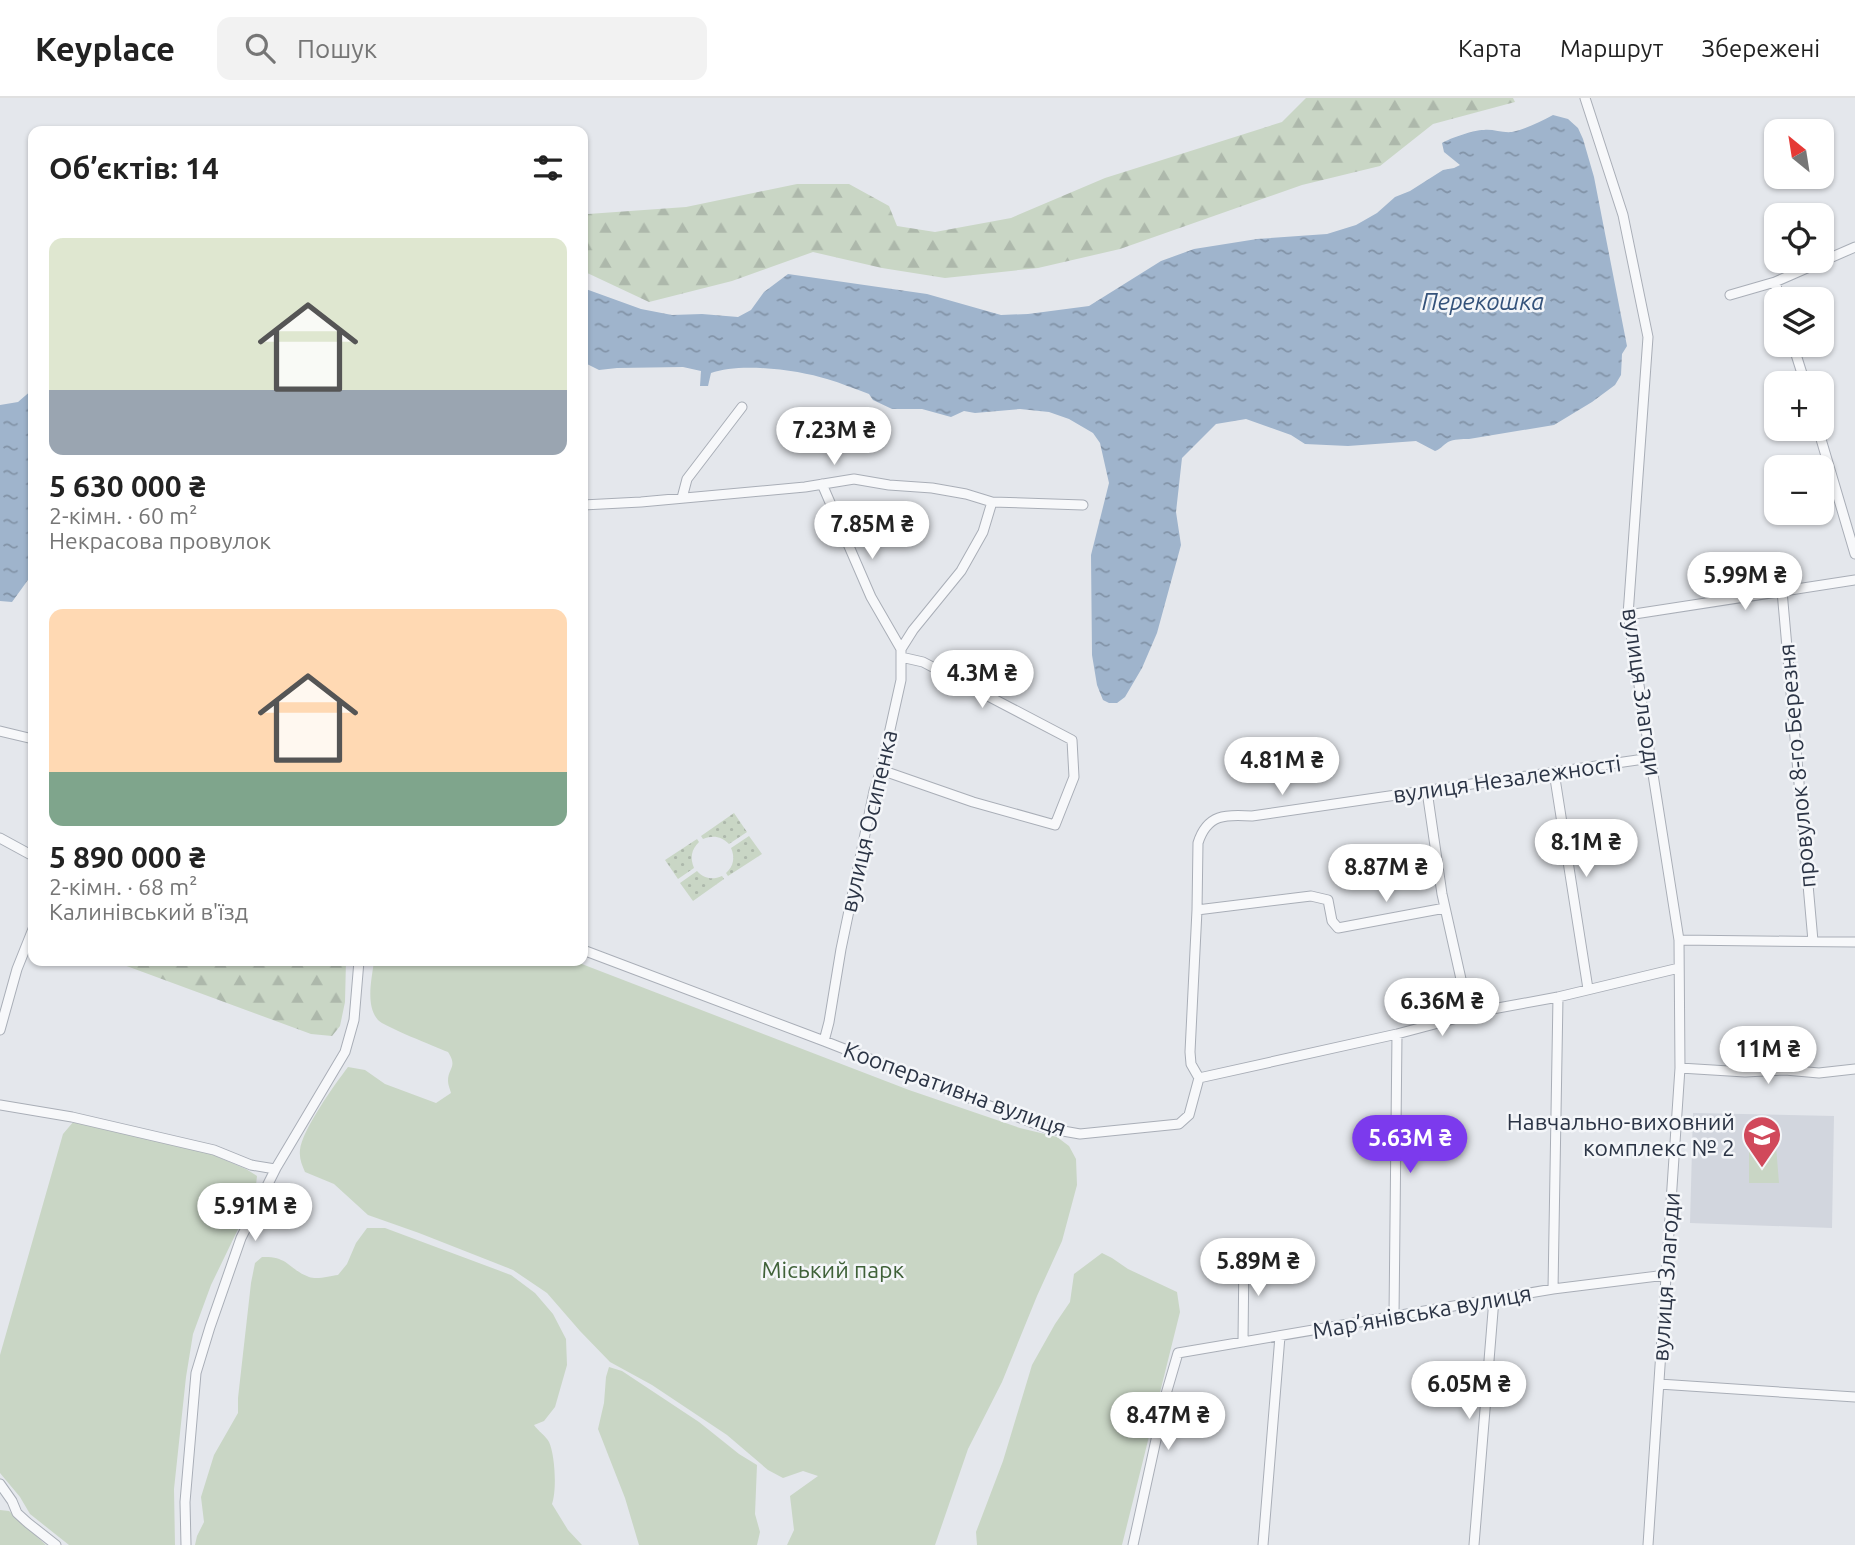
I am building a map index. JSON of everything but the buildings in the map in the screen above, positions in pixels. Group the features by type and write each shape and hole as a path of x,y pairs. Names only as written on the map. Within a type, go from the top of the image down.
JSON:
{"street":[{"name":"вулиця Злагоди","path":"1585,98 1623,215 1648,337 1628,615 1679,940 1680,1068 1648,1545"},
{"path":"1730,295 1775,282 1855,247"},
{"path":"1775,282 1776,287"},
{"path":"682,498 687,480 742,407"},
{"path":"1822,441 1855,554"},
{"path":"588,505 805,487 854,479 932,488 992,502 1083,505"},
{"path":"822,484 871,597 901,653 1072,740 1074,777 1055,825 973,802 881,770"},
{"path":"901,653 913,630 961,571 983,532 992,502"},
{"path":"1628,615 1855,580"},
{"name":"провулок 8-го Березня","path":"1782,592 1813,941"},
{"name":"вулиця Осипенка","path":"824,1041 868,817 901,680 901,653"},
{"path":"0,731 28,738"},
{"name":"вулиця Незалежності","path":"1199,1079 1191,1064 1190,1052 1198,843 1201,832 1208,823 1222,816 1252,816 1651,758"},
{"path":"1554,772 1588,989"},
{"path":"1427,791 1445,908 1465,998 1487,1010"},
{"path":"0,838 28,853"},
{"path":"1197,910 1311,896 1328,900 1332,920 1338,928 1445,908"},
{"path":"1679,940 1855,942"},
{"path":"0,1030 28,942"},
{"name":"Кооперативна вулиця","path":"588,952 1046,1128 1080,1134 1179,1124 1189,1115 1199,1079"},
{"path":"186,1545 186,1502 196,1374 210,1327 241,1238 275,1169 345,1052 354,1020 359,966"},
{"path":"1199,1079 1397,1034 1487,1010 1558,997 1679,968"},
{"path":"1553,1289 1558,997"},
{"path":"1394,1316 1397,1034"},
{"path":"1680,1068 1819,1073 1855,1069"},
{"path":"0,1105 72,1116 214,1150 251,1165 275,1169"},
{"path":"1243,1342 1244,1254"},
{"name":"Мар’янівська вулиця","path":"1133,1545 1166,1394 1178,1353 1553,1289 1666,1275"},
{"path":"1474,1545 1494,1299"},
{"path":"1263,1545 1280,1336"},
{"path":"1659,1384 1855,1397"},
{"path":"0,1485 17,1513 56,1545"}],"shaded area":[{"name":"Навчально-виховний комплекс № 2","path":"1693,1113 1834,1116 1832,1228 1690,1223"}],"green space":[{"path":"1306,98 1513,98 1515,102 1433,124 1380,166 1302,185 1120,249 1038,268 945,278 882,268 813,252 732,281 649,302 588,273 588,214 686,207 797,184 849,184 889,206 897,226 935,232 1011,218 1105,178 1282,122"},
{"path":"734,813 747,832 729,844 717,837 703,839 701,836"},
{"path":"749,836 762,854 728,876 726,873 733,861 731,848"},
{"path":"697,839 699,842 692,854 694,868 678,879 665,860"},
{"path":"697,871 706,877 722,876 724,879 693,901 680,883"},
{"path":"127,966 346,966 345,1002 340,1026 332,1036 311,1034"},
{"name":"Міський парк","path":"373,966 587,966 909,1090 1020,1128 1057,1137 1069,1146 1076,1159 1077,1185 1062,1241 1002,1382 968,1449 935,1545 787,1545 794,1530 790,1496 818,1476 803,1471 783,1478 768,1470 727,1435 652,1385 610,1362 547,1293 513,1270 368,1215 334,1184 305,1172 300,1156 302,1141 320,1107 348,1067 365,1070 385,1084 436,1103 451,1093 448,1077 452,1061 448,1052 378,1020 372,1007 370,991"},
{"path":"74,1121 211,1154 257,1176 255,1194 211,1285 193,1334 174,1489 175,1545 69,1545 30,1514 0,1473 0,1355 63,1134"},
{"path":"1749,1146 1776,1146 1779,1183 1749,1183"},
{"path":"367,1228 385,1228 511,1275 535,1293 553,1314 566,1339 567,1365 555,1407 544,1421 534,1425 548,1440 551,1448 555,1482 552,1504 568,1530 582,1545 195,1545 204,1522 201,1497 214,1455 238,1413 255,1263 262,1257 271,1257 312,1278 338,1275"},
{"path":"1102,1253 1128,1269 1177,1292 1180,1312 1122,1545 977,1545 976,1532 1003,1461 1032,1365 1070,1302 1074,1274"},
{"path":"609,1367 622,1371 699,1422 757,1465 755,1514 760,1532 757,1545 639,1545 625,1498 598,1429"},
{"path":"0,1510 9,1511 46,1545 0,1545"}],"water":[{"name":"Перекошка","path":"1553,115 1568,119 1578,128 1583,139 1594,177 1627,346 1622,354 1621,375 1615,385 1554,425 1453,440 1435,451 1416,441 1348,446 1305,444 1291,435 1246,419 1216,424 1182,458 1176,512 1181,545 1157,633 1142,668 1125,697 1117,703 1103,700 1097,685 1092,655 1091,555 1109,483 1100,443 1093,433 1069,419 1049,412 1020,409 975,413 964,411 951,417 922,409 892,409 873,400 869,394 843,384 785,370 723,370 711,373 708,386 700,386 701,371 683,367 599,370 588,364 588,290 641,309 672,315 738,317 751,310 764,292 788,274 927,294 1001,315 1089,306 1161,261 1194,249 1257,239 1327,234 1356,225 1377,213 1395,197 1410,191 1443,170 1460,165 1444,152 1442,143 1479,130 1508,132 1533,125"},
{"path":"28,393 28,580 12,602 0,601 0,405 18,402"}],"place":[{"name":"Навчально-виховний комплекс № 2","path":"1762,1169"}]}
